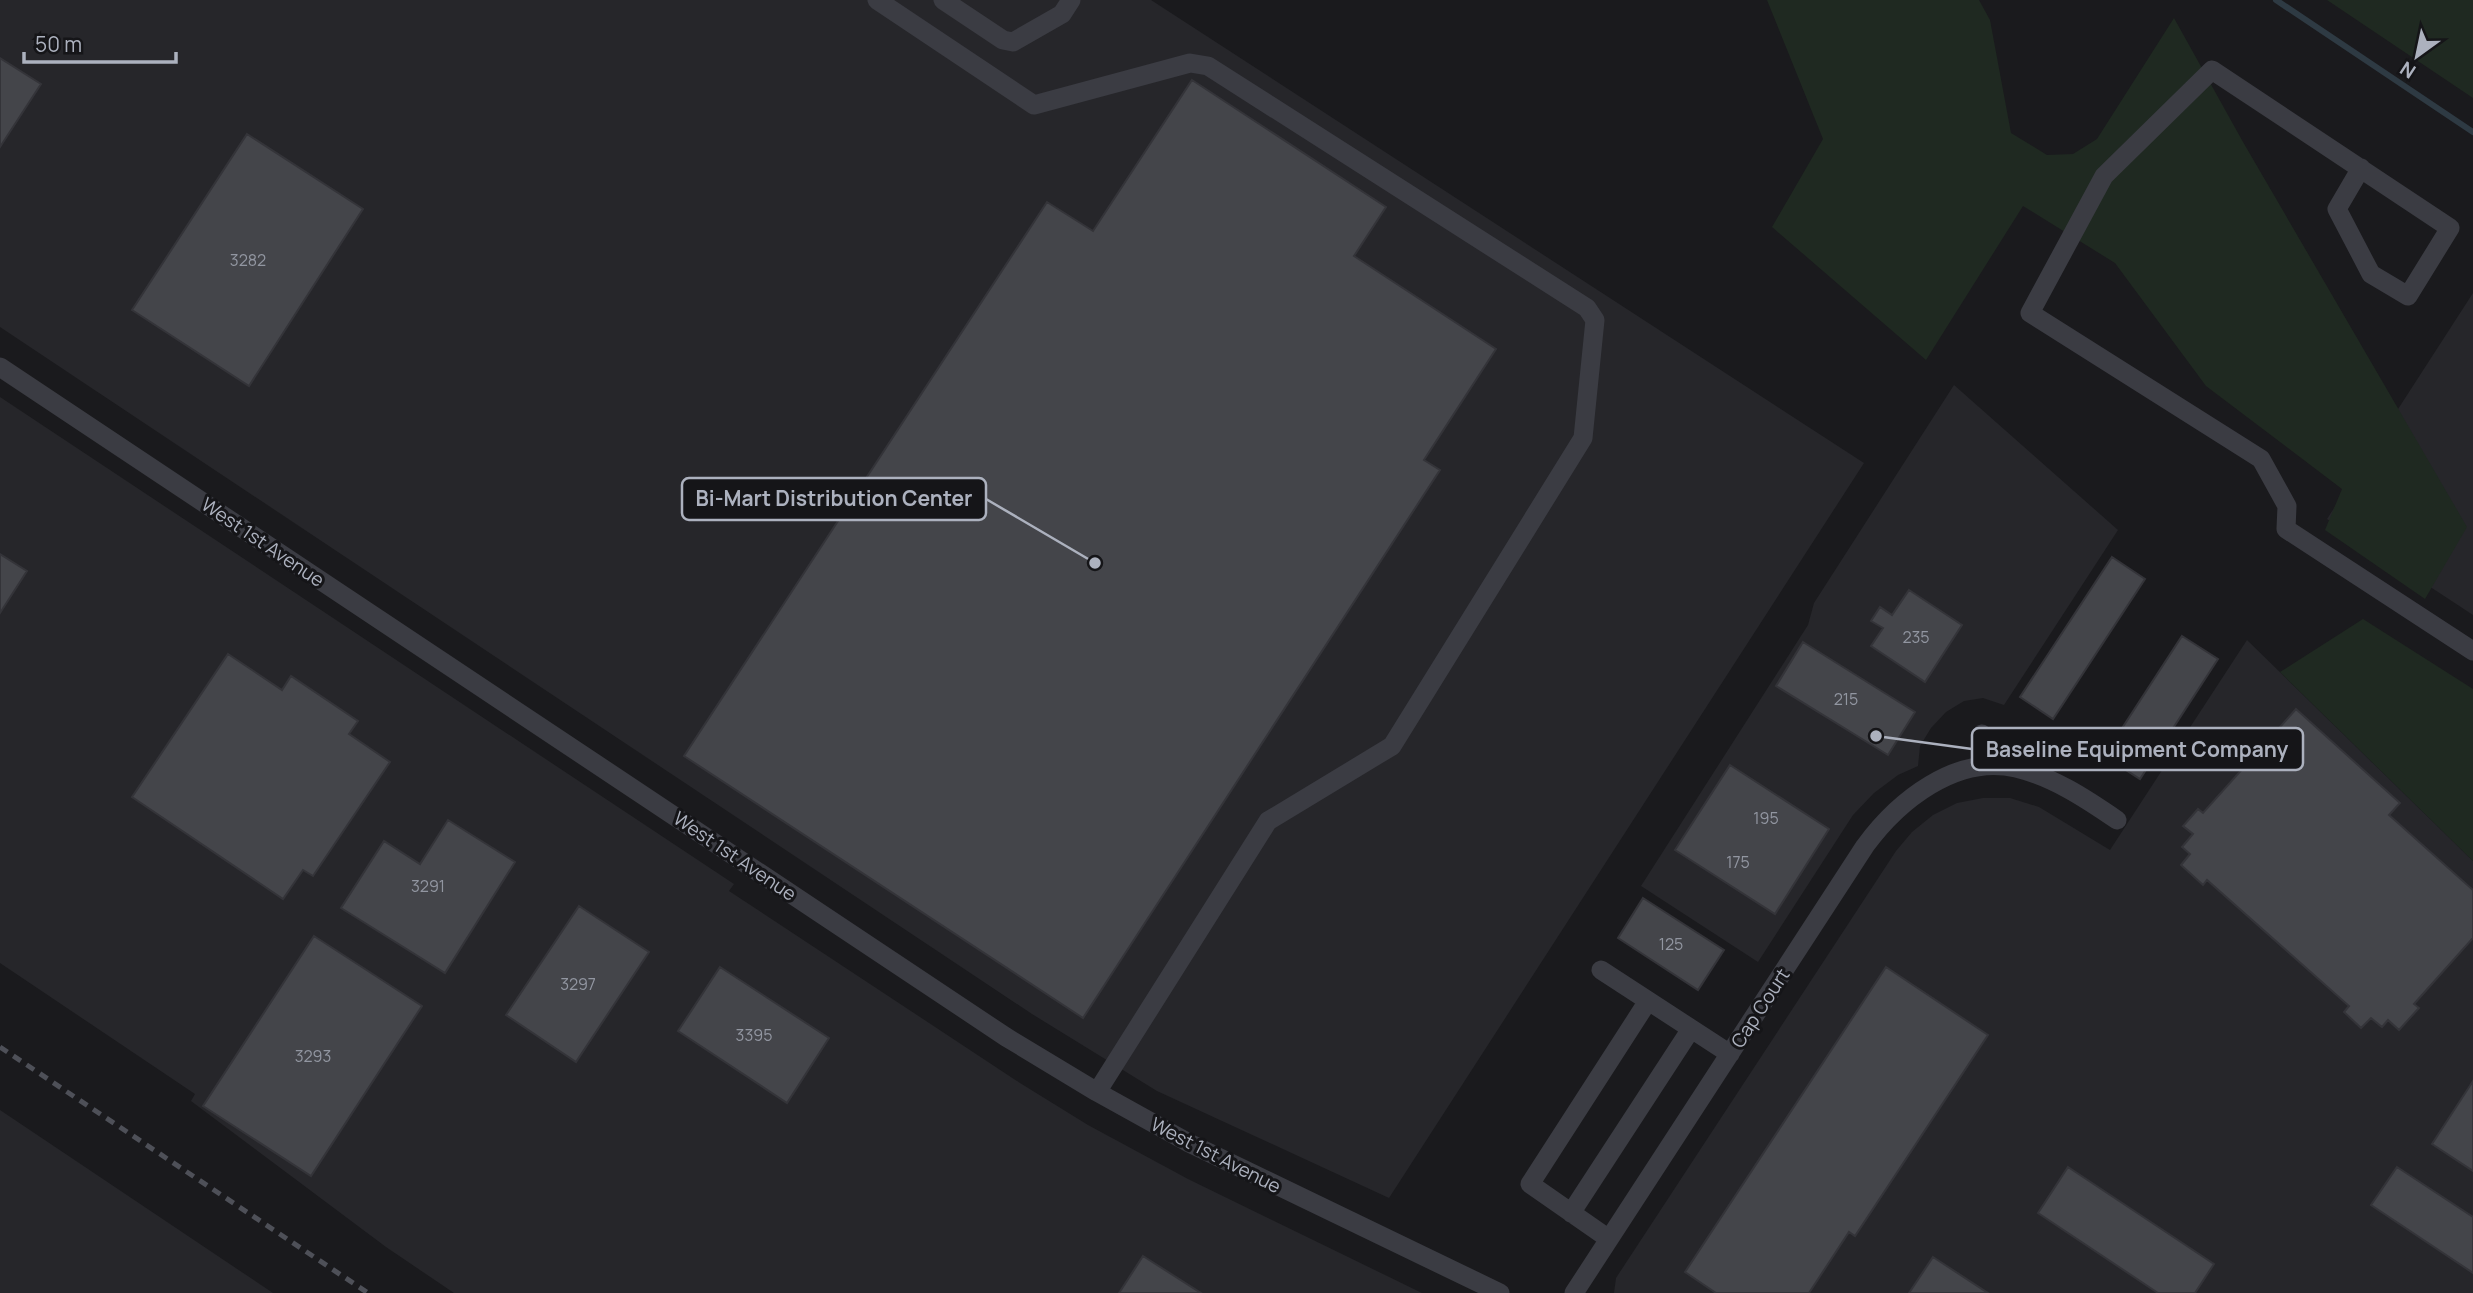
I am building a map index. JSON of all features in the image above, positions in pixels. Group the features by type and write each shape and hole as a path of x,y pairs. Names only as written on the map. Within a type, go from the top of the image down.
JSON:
{"street":[{"path":"877,0 1034,105 1191,63 1208,66 1587,308 1595,320 1583,438 1392,746 1268,821 1097,1092"},
{"path":"943,0 1003,40 1013,41 1062,14 1071,0"},
{"path":"2361,168 2337,209 2371,274 2408,296 2450,228 2361,168 2212,71 2104,176 2030,313 2260,459 2287,506 2286,528 2473,651"},
{"name":"West 1st Avenue","path":"0,368 1006,1037 1189,1143 1477,1288 1500,1293"},
{"path":"1982,734 1985,766"},
{"name":"Cap Court","path":"1574,1293 1877,830 1908,800 1952,775 1985,766 2014,768 2076,792 2117,820"},
{"path":"1601,970 1730,1055"},
{"path":"1609,1239 1530,1184 1648,1001"},
{"path":"1571,1213 1691,1029"}],"shaded area":[{"path":"0,0 1151,0 1864,463 1389,1198 1157,1091 1032,1014 0,327"},
{"path":"1767,0 1979,0 1990,20 2011,133 2047,155 2073,154 2097,139 2174,18 2467,527 2425,599 2325,530 2342,489 2206,386 2115,263 2023,206 1926,360 1772,227 1823,139"},
{"path":"2327,0 2473,0 2473,98"},
{"path":"2473,293 2473,615 2327,519"},
{"path":"1954,385 2118,530 2004,705 1983,698 1964,701 1946,712 1931,728 1920,746 1918,766 1898,775 1874,793 1853,815 1758,962 1641,886 1808,625 1814,603"},
{"path":"0,397 734,884 729,891 1020,1083 1088,1125 1188,1179 1422,1293 454,1293 386,1247 191,1101 195,1094 0,963"},
{"path":"2363,619 2473,689 2473,861 2280,672"},
{"path":"2247,640 2473,861 2473,1293 1614,1293 1616,1278 1896,851 1912,832 1933,815 1957,803 1983,798 2010,798 2039,807 2110,850"},
{"path":"0,1110 273,1293 0,1293"}],"building":[{"path":"0,58 41,84 0,147"},
{"path":"1192,80 1386,207 1354,256 1496,349 1424,460 1440,470 1083,1018 684,756 1047,202 1093,231"},
{"path":"247,134 363,209 249,386 132,310"},
{"path":"0,554 27,571 0,613"},
{"path":"2112,557 2145,579 2053,719 2020,697"},
{"path":"1909,590 1962,625 1925,682 1871,646 1883,628 1871,621 1880,607 1892,615"},
{"path":"2182,636 2218,659 2140,779 2104,756"},
{"path":"1803,642 1915,712 1888,755 1776,686"},
{"path":"228,654 282,690 291,676 358,721 349,734 390,762 313,876 303,870 283,899 132,797"},
{"path":"2296,709 2400,803 2389,815 2473,890 2473,938 2414,1004 2419,1008 2399,1030 2388,1020 2382,1027 2371,1018 2361,1028 2344,1012 2349,1006 2207,880 2203,885 2181,865 2190,854 2182,847 2193,834 2183,826 2198,809 2203,813"},
{"path":"1730,765 1829,829 1775,914 1675,850"},
{"path":"448,820 515,862 445,973 341,908 384,841 420,864"},
{"path":"1643,898 1724,950 1698,990 1618,938"},
{"path":"579,906 649,952 576,1062 506,1015"},
{"path":"314,936 422,1006 311,1176 203,1106"},
{"path":"720,967 829,1038 787,1103 678,1031"},
{"path":"1886,967 1988,1035 1855,1236 1849,1232 1809,1293 1716,1293 1685,1272"},
{"path":"2473,1081 2473,1171 2432,1144"},
{"path":"2068,1167 2214,1264 2195,1293 2158,1293 2038,1213"},
{"path":"2397,1167 2473,1217 2473,1273 2371,1205"},
{"path":"1143,1256 1201,1293 1119,1293"},
{"path":"1933,1257 1988,1293 1909,1293"}],"waterway":[{"path":"2276,0 2473,132"}],"railway":[{"path":"0,1047 368,1293"}],"place":[{"name":"Bi-Mart Distribution Center","path":"1095,563"},
{"name":"Baseline Equipment Company","path":"1876,736"}]}
